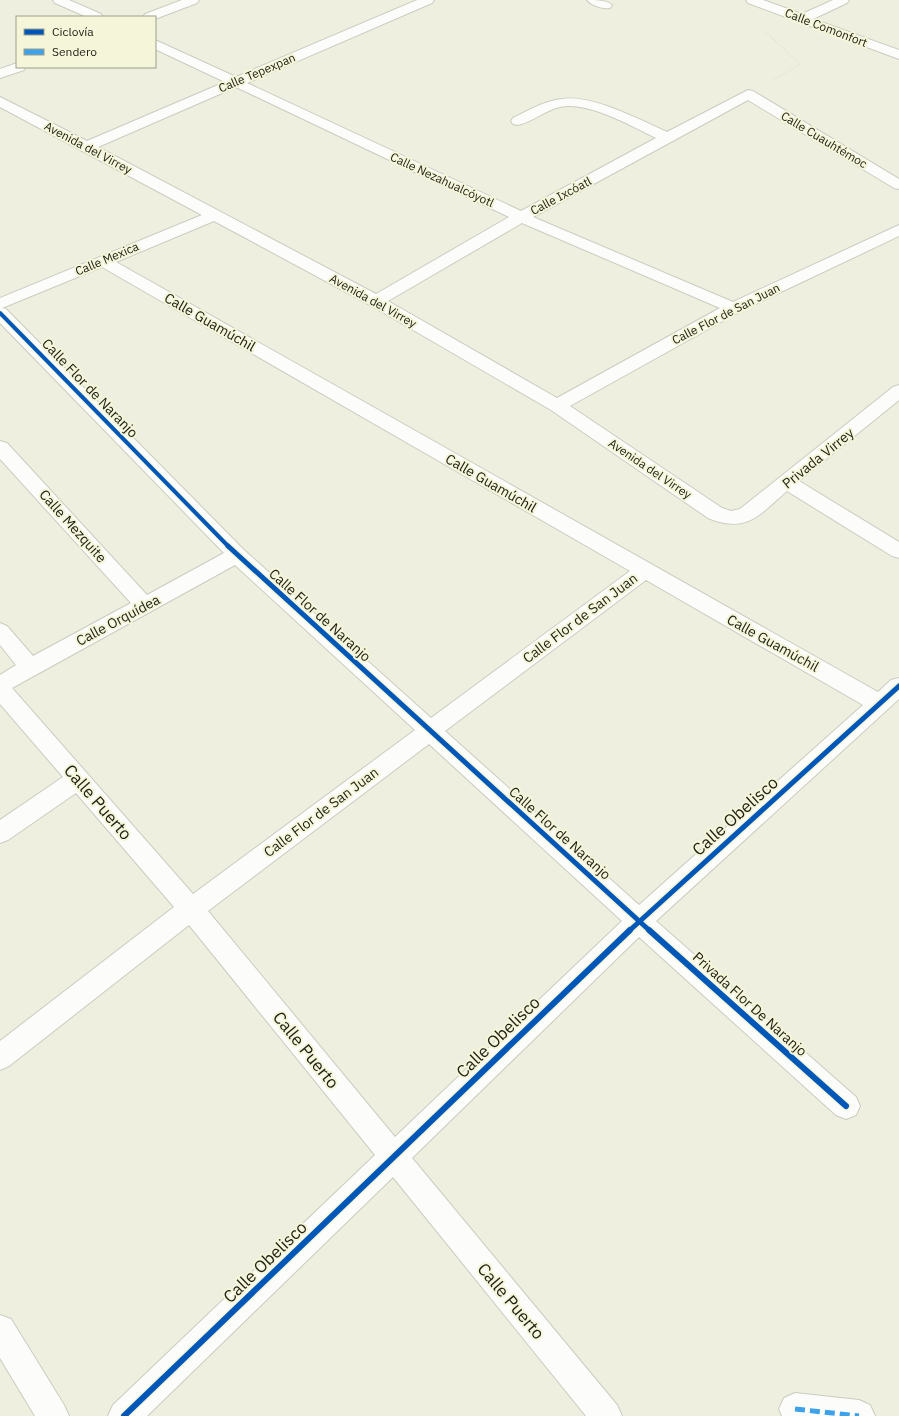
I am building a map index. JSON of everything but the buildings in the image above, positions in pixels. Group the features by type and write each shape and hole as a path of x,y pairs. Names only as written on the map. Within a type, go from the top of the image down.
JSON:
{"street":[{"path":"59,0 95,16"},
{"path":"152,16 193,0"},
{"name":"Calle Tepexpan","path":"86,147 428,0"},
{"path":"593,0 606,5"},
{"name":"Calle Comonfort","path":"752,0 899,55"},
{"path":"802,19 843,0"},
{"name":"Calle Nezahualcóyotl","path":"156,44 521,217 733,308"},
{"path":"0,74 16,68"},
{"name":"Calle Ixcóatl","path":"376,301 521,217 748,94"},
{"name":"Calle Cuauhtémoc","path":"748,94 899,185"},
{"name":"Avenida del Virrey","path":"0,101 376,301 557,406 715,513 726,518 734,519"},
{"path":"518,121 553,105 567,101 583,102 668,138"},
{"name":"Calle Mexica","path":"0,304 214,215"},
{"name":"Calle Flor de San Juan","path":"557,406 733,308 899,230"},
{"name":"Calle Guamúchil","path":"103,261 644,571 880,704"},
{"name":"Calle Flor de Naranjo","path":"0,313 237,556 638,921"},
{"name":"Privada Virrey","path":"734,519 747,514 788,483 899,392"},
{"name":"Calle Mezquite","path":"0,447 145,606"},
{"path":"788,483 899,551"},
{"name":"Calle Orquídea","path":"0,686 30,667 237,556"},
{"name":"Calle Flor de San Juan","path":"0,1057 191,909 644,571"},
{"path":"0,631 30,667"},
{"name":"Calle Obelisco","path":"124,1416 638,921 899,686"},
{"name":"Calle Puerto","path":"0,689 191,909 393,1158 606,1416"},
{"path":"0,833 78,779"},
{"name":"Privada Flor De Naranjo","path":"638,921 846,1106"},
{"path":"0,1330 53,1416"},
{"path":"795,1409 859,1416"}],"marked path":[{"path":"795,1409 859,1416"}],"cycle path":[{"path":"0,313 237,555 639,921 846,1106"},
{"path":"124,1416 639,921 899,686"}]}
